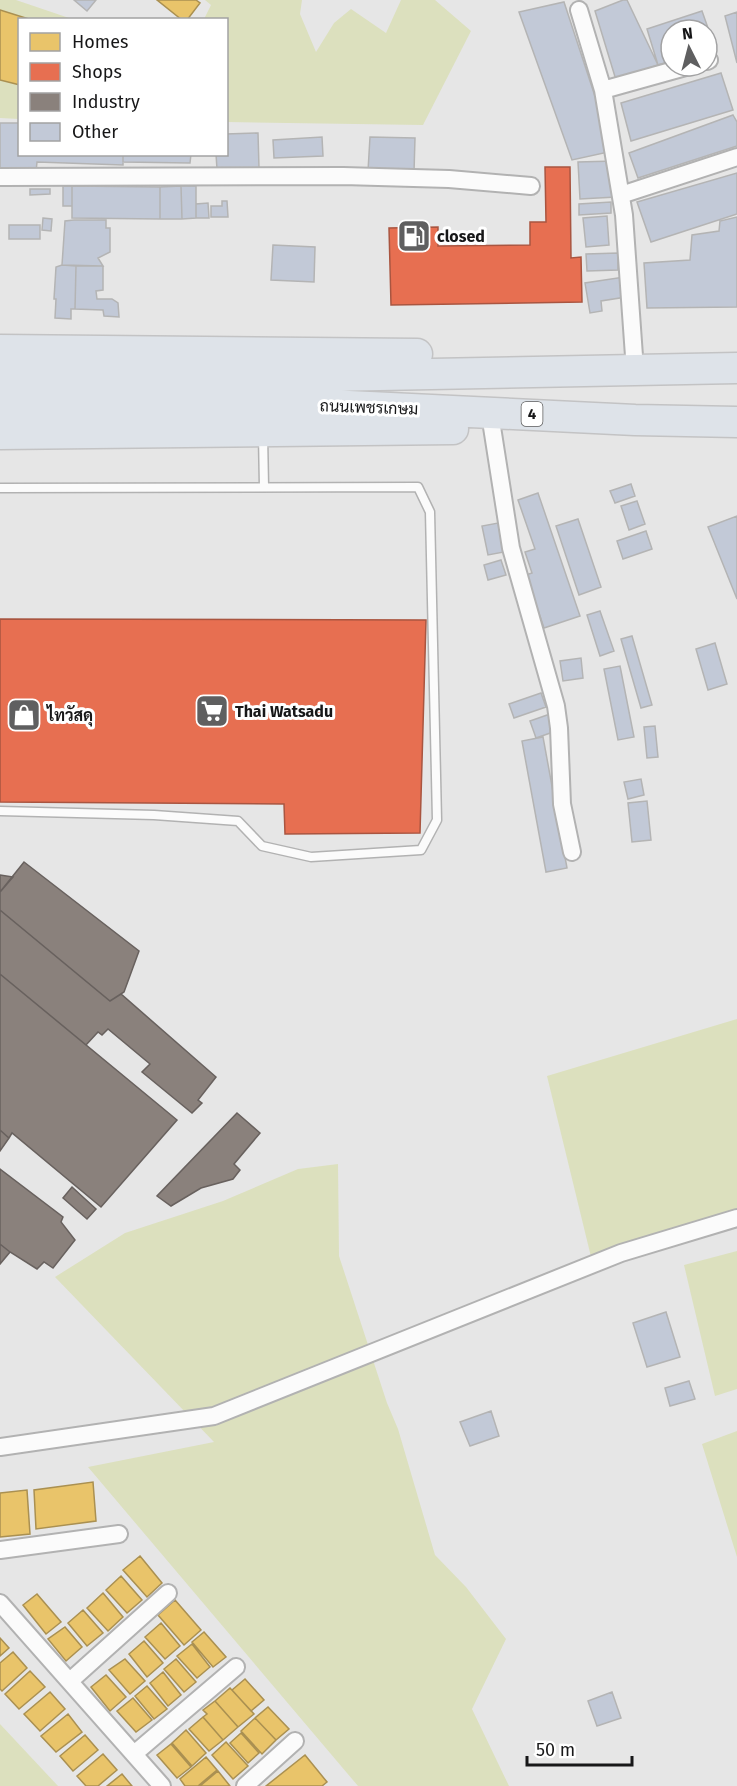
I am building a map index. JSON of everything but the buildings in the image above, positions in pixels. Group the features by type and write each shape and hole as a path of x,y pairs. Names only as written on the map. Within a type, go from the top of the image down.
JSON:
{"highway":[{"path":"0,350 634,356 701,368"},
{"name":"ถนนเพชรเกษม","path":"0,374 327,376 737,368"},
{"name":"ถนนเพชรเกษม","path":"0,404 328,405 635,420 737,422"},
{"path":"0,434 447,430 635,420"}],"street":[{"path":"579,10 603,90 621,195 634,356"},
{"path":"603,90 659,74"},
{"path":"621,195 737,157"},
{"path":"0,177 343,176 449,179 531,186"},
{"path":"492,427 511,548 556,706 560,737 561,794 572,852"},
{"path":"0,1447 214,1416 621,1253 737,1218"},
{"path":"0,1550 119,1534"},
{"path":"70,1681 168,1593"},
{"path":"0,1603 162,1786"},
{"path":"134,1754 236,1667"},
{"path":"245,1786 295,1741"}],"lane":[{"path":"264,431 264,487"},
{"path":"0,488 418,487 430,512 437,820 421,850 311,857 262,846 238,821 154,815 0,810"}],"green space":[{"path":"0,0 16,0 69,18 18,18 18,119 0,118"},
{"path":"205,0 302,0 300,14 316,52 334,23 351,9 386,33 401,0 435,0 471,31 423,125 228,122 228,18 204,18 211,5"},
{"path":"737,1019 737,1219 593,1265 547,1076"},
{"path":"338,1164 339,1256 387,1403 398,1429 435,1555 466,1587 506,1639 472,1709 509,1786 358,1786 88,1467 214,1442 55,1277 125,1233 223,1201 298,1169"},
{"path":"737,1251 737,1389 715,1396 684,1265"},
{"path":"737,1431 737,1557 702,1444"},
{"path":"0,1724 58,1786 0,1786"}],"place":[{"name":"closed","path":"414,236"},
{"name":"Thai Watsadu","path":"212,711"},
{"name":"ไทวัสดุ","path":"24,715"}]}
